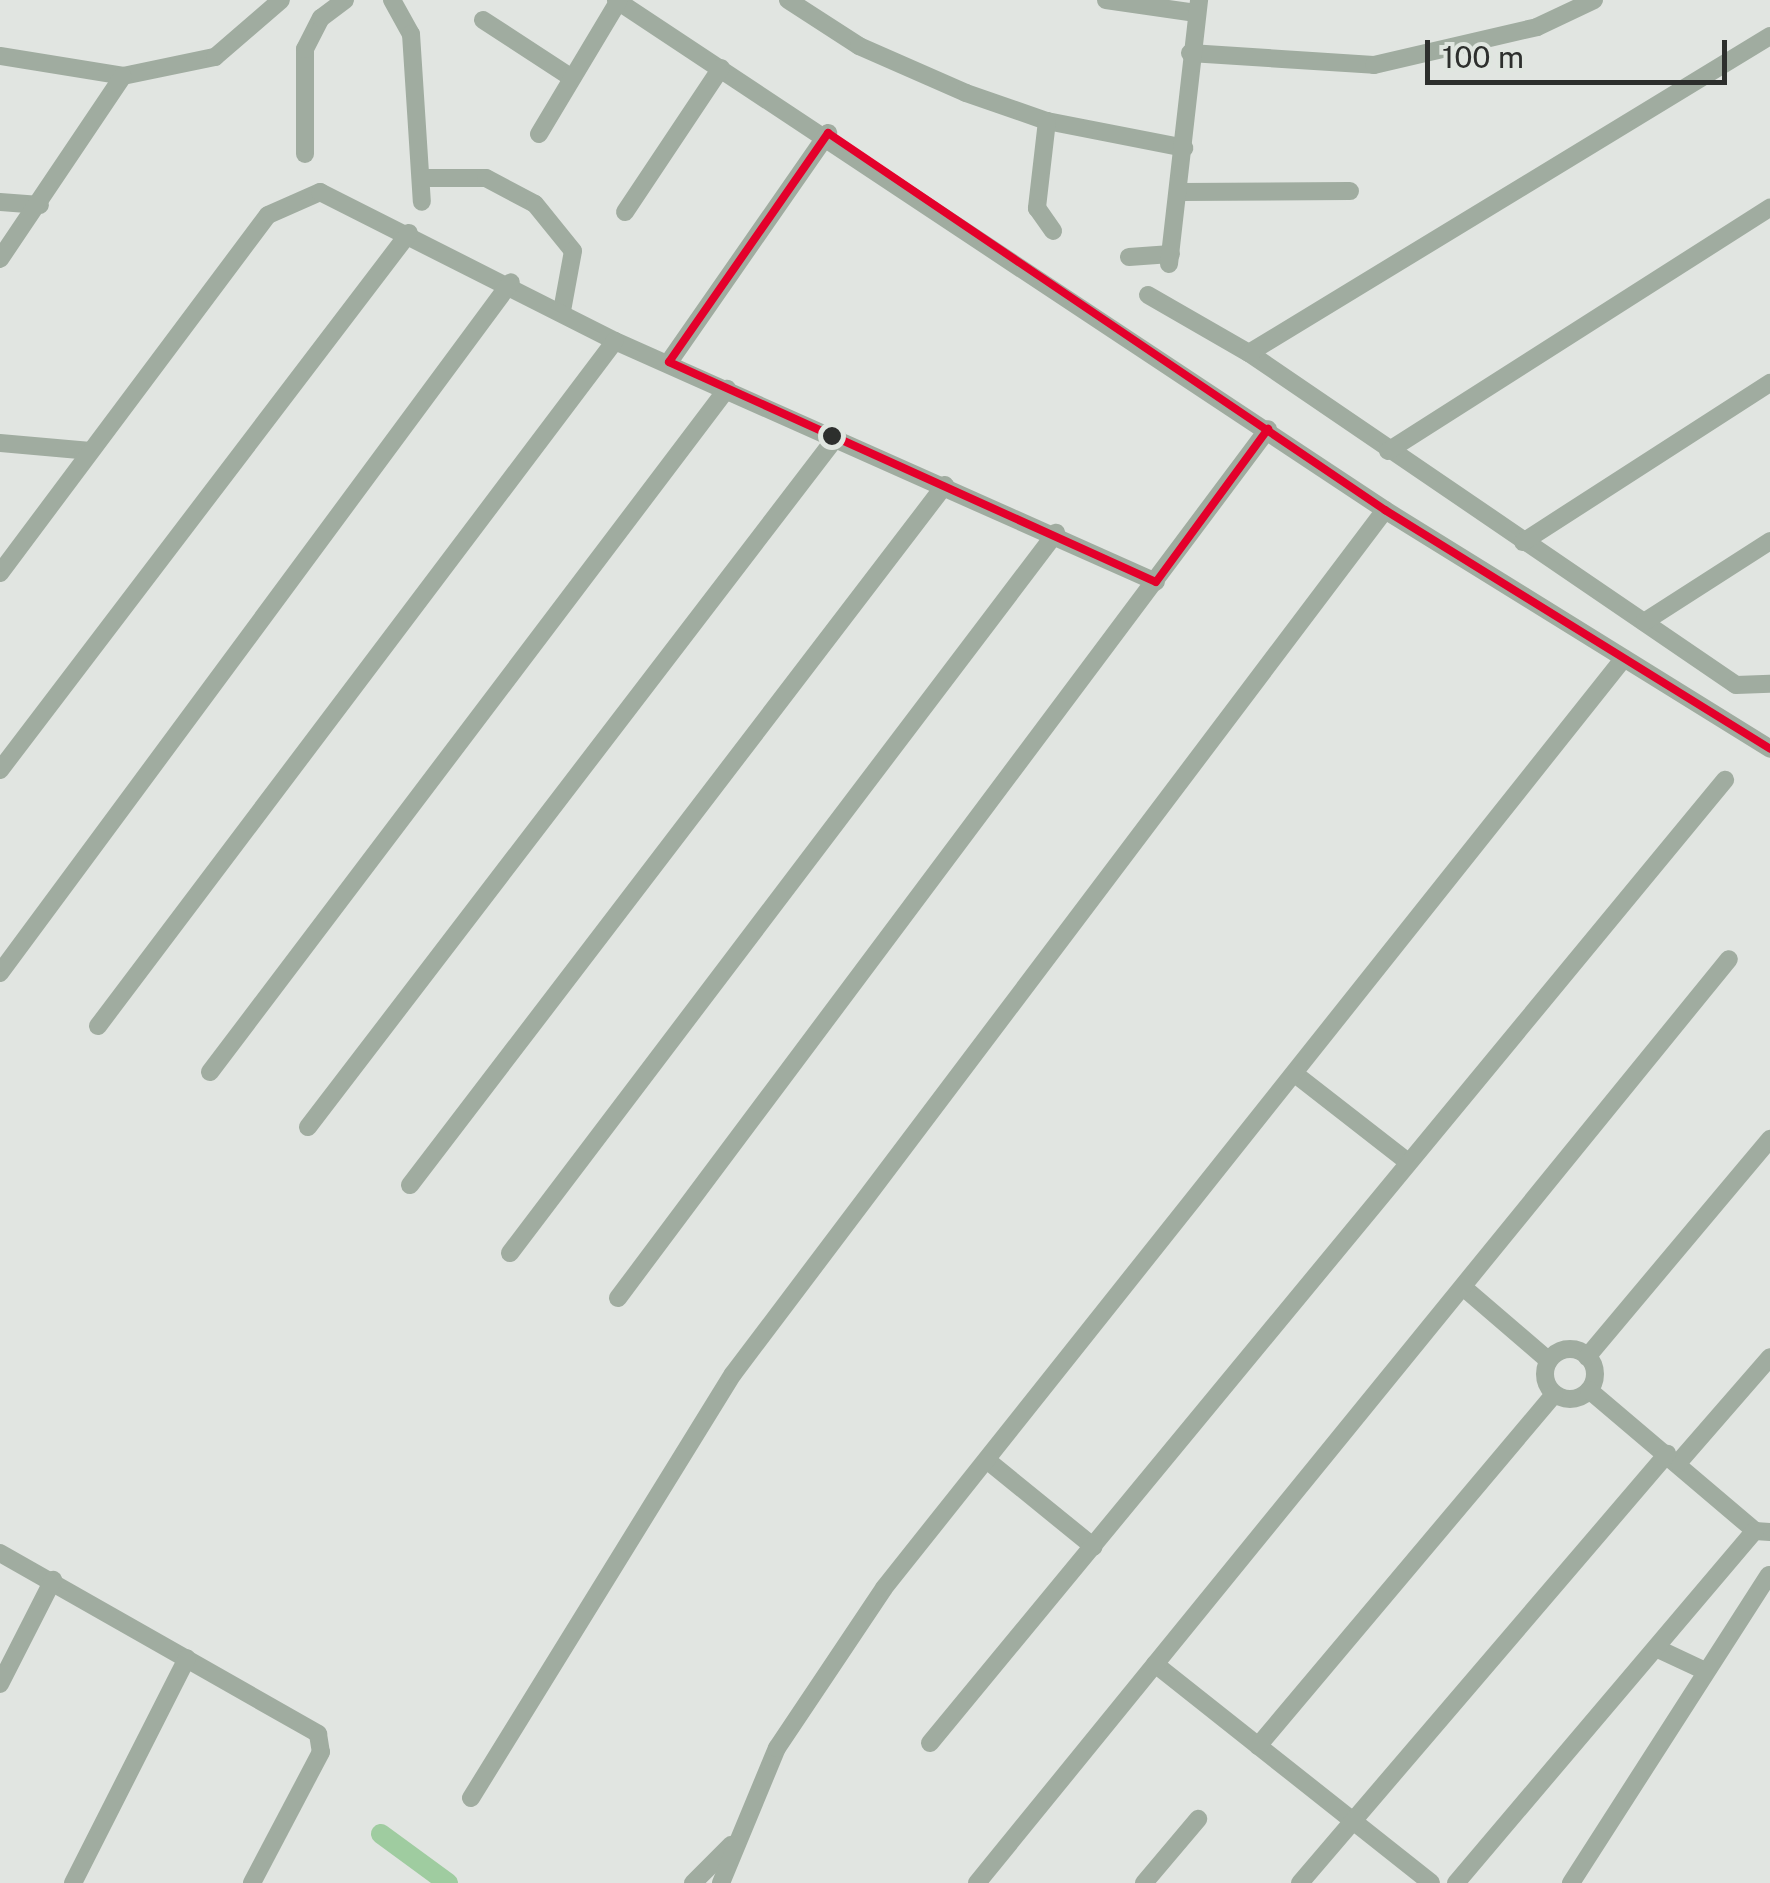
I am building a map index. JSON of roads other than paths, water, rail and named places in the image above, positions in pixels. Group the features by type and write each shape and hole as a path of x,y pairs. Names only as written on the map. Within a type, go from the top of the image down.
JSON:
{"street":[{"path":"0,56 123,76 215,56 282,0"},
{"path":"305,154 304,50 321,18 345,0"},
{"path":"392,0 411,34 422,202"},
{"path":"788,0 858,46 1047,121 1184,148"},
{"path":"1106,0 1198,7 1170,259 1129,257"},
{"path":"1190,53 1374,64 1537,26 1594,0"},
{"path":"539,134 617,1 828,133 1385,510 1770,749"},
{"path":"483,20 570,76"},
{"path":"1249,353 1770,36"},
{"path":"625,212 722,68"},
{"path":"0,259 123,76"},
{"path":"1047,121 1037,208 1053,231"},
{"path":"669,362 828,133"},
{"path":"422,178 486,178 535,204 572,251 562,311"},
{"path":"1180,192 1350,190"},
{"path":"0,573 268,215 320,192 511,282 615,341 837,436 1156,582"},
{"path":"0,202 40,204"},
{"path":"1388,450 1770,208"},
{"path":"0,770 409,233"},
{"path":"0,973 511,282"},
{"path":"1148,295 1249,353 1736,685 1770,684"},
{"path":"98,1026 615,341"},
{"path":"1523,542 1770,383"},
{"path":"210,1072 727,389"},
{"path":"618,1298 1268,430"},
{"path":"308,1126 837,436"},
{"path":"0,443 91,450"},
{"path":"410,1185 945,485"},
{"path":"471,1798 733,1374 1385,510"},
{"path":"510,1253 1056,534"},
{"path":"1644,622 1770,541"},
{"path":"721,1883 731,1844 840,1648 1624,658"},
{"path":"930,1743 1724,780"},
{"path":"977,1883 1729,959"},
{"path":"1295,1074 1408,1162"},
{"path":"1456,1883 1656,1648 1763,1531 1589,1390 1588,1356 1770,1139"},
{"path":"1258,1746 1554,1394 1549,1361 1463,1287"},
{"path":"1549,1361 1567,1350 1588,1356"},
{"path":"1300,1883 1673,1458 1770,1357"},
{"path":"1554,1394 1572,1399 1589,1390"},
{"path":"988,1461 1094,1548"},
{"path":"0,1553 312,1727 321,1741 252,1883"},
{"path":"1571,1883 1768,1575"},
{"path":"0,1684 54,1580"},
{"path":"1656,1648 1706,1672"},
{"path":"73,1883 187,1658"},
{"path":"1155,1664 1349,1824 1430,1883"},
{"path":"1144,1883 1198,1820"},
{"path":"695,1879 731,1844"}],"waterway":[{"path":"381,1834 448,1883"}]}
